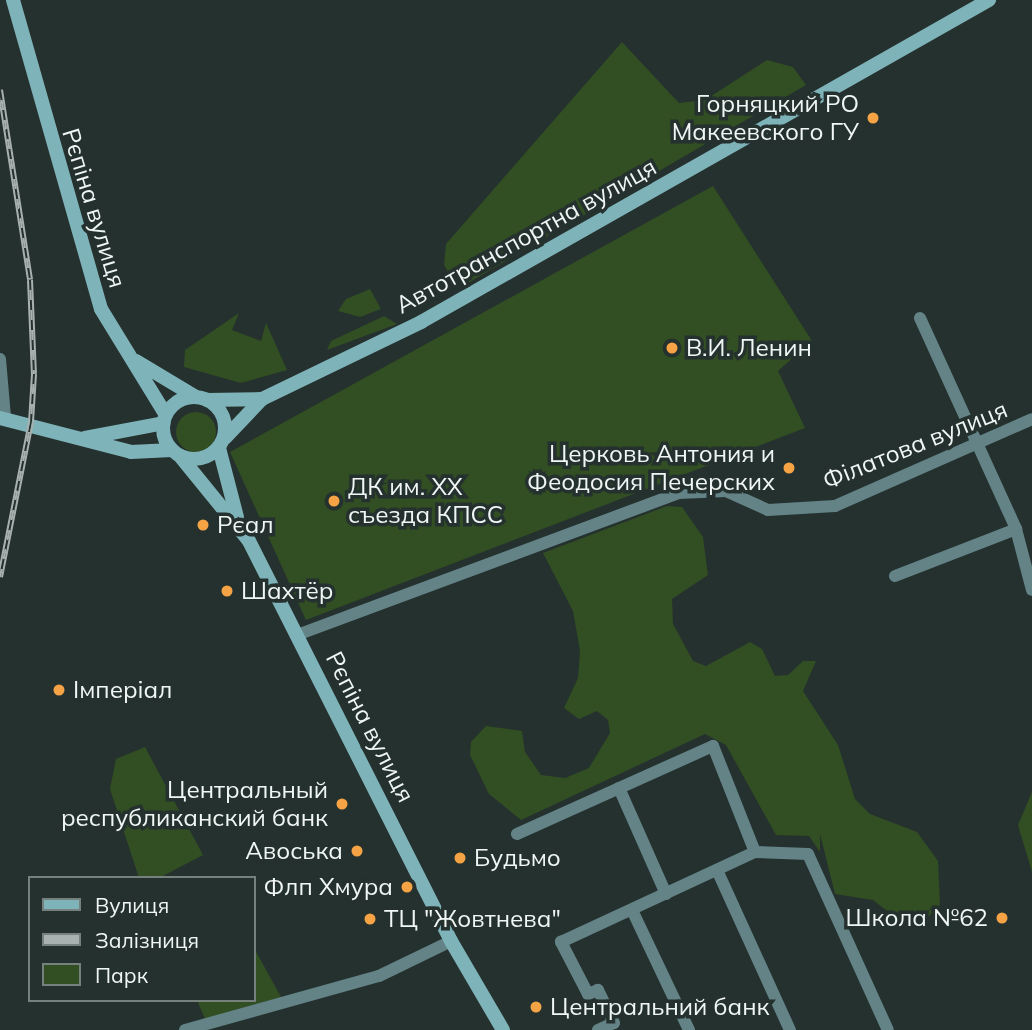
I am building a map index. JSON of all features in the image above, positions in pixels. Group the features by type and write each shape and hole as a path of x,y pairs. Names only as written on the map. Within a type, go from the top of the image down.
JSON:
{"main road":[{"name":"Рєпіна вулиця","path":"13,0 75,233 101,309 165,419"},
{"name":"Автотранспортна вулиця","path":"262,399 421,322 989,0"},
{"path":"127,353 202,399 225,424 221,444 230,502 249,541"},
{"path":"84,439 165,419 179,401 262,399"},
{"path":"2,417 131,452 208,457 262,399"},
{"path":"165,419 176,453"},
{"name":"Рєпіна вулиця","path":"176,453 249,541 451,941 503,1030"}],"street":[{"path":"920,317 1016,530 1032,590"},
{"path":"0,359 2,417"},
{"name":"Філатова вулиця","path":"297,635 678,493 726,491 768,510 835,506 1032,419"},
{"path":"895,576 1016,530"},
{"path":"517,834 713,746 755,852"},
{"path":"619,788 666,894"},
{"path":"598,1030 614,1023 598,990 588,994 561,942 755,852 808,854 888,1030"},
{"path":"717,870 790,1030"},
{"path":"632,909 689,1030"},
{"path":"185,1030 379,976 451,941"}],"green space":[{"path":"622,42 679,103 705,100 767,60 793,67 806,85 468,283 451,277 444,265 446,244"},
{"path":"713,186 812,341 778,371 805,428 306,620 230,452"},
{"path":"370,289 381,309 360,317 338,311 346,299"},
{"path":"239,313 232,330 261,341 266,323 287,370 241,383 184,367 185,350"},
{"path":"384,316 397,324 327,350 331,341"},
{"path":"196,412 210,418 216,432 210,446 196,452 182,446 176,432 182,418"},
{"path":"667,506 682,507 703,537 708,575 672,599 673,624 693,661 706,666 750,642 762,649 775,676 788,675 803,661 816,661 803,691 838,745 855,799 870,814 917,832 938,861 940,905 926,919 900,921 873,900 835,894 820,834 820,852 809,836 776,835 726,745 705,734 521,820 489,794 470,755 471,742 486,726 522,731 525,752 541,775 565,778 589,768 610,733 608,720 597,711 579,719 564,708 578,678 580,651 573,611 543,553"},
{"path":"145,747 203,855 163,876 138,876 110,789 116,759"},
{"path":"1032,792 1032,872 1018,825"},
{"path":"256,952 281,997 205,1019 198,1002 256,1002"}],"railway":[{"path":"0,90 30,280 34,374 31,422 0,577"}],"place":[{"name":"Горняцкий РО Макеевского ГУ","path":"873,118"},
{"name":"В.И. Ленин","path":"672,348"},
{"name":"Церковь Антония и Феодосия Печерских","path":"789,468"},
{"name":"ДК им. XX съезда КПСС","path":"334,501"},
{"name":"Рєал","path":"203,525"},
{"name":"Шахтёр","path":"227,591"},
{"name":"Імперіал","path":"59,690"},
{"name":"Центральный республиканский банк","path":"342,804"},
{"name":"Авоська","path":"357,851"},
{"name":"Будьмо","path":"460,858"},
{"name":"Флп Хмура","path":"407,887"},
{"name":"Школа №62","path":"1002,918"},
{"name":"ТЦ \"Жовтнева\"","path":"370,919"},
{"name":"Центральний банк","path":"536,1007"}]}
